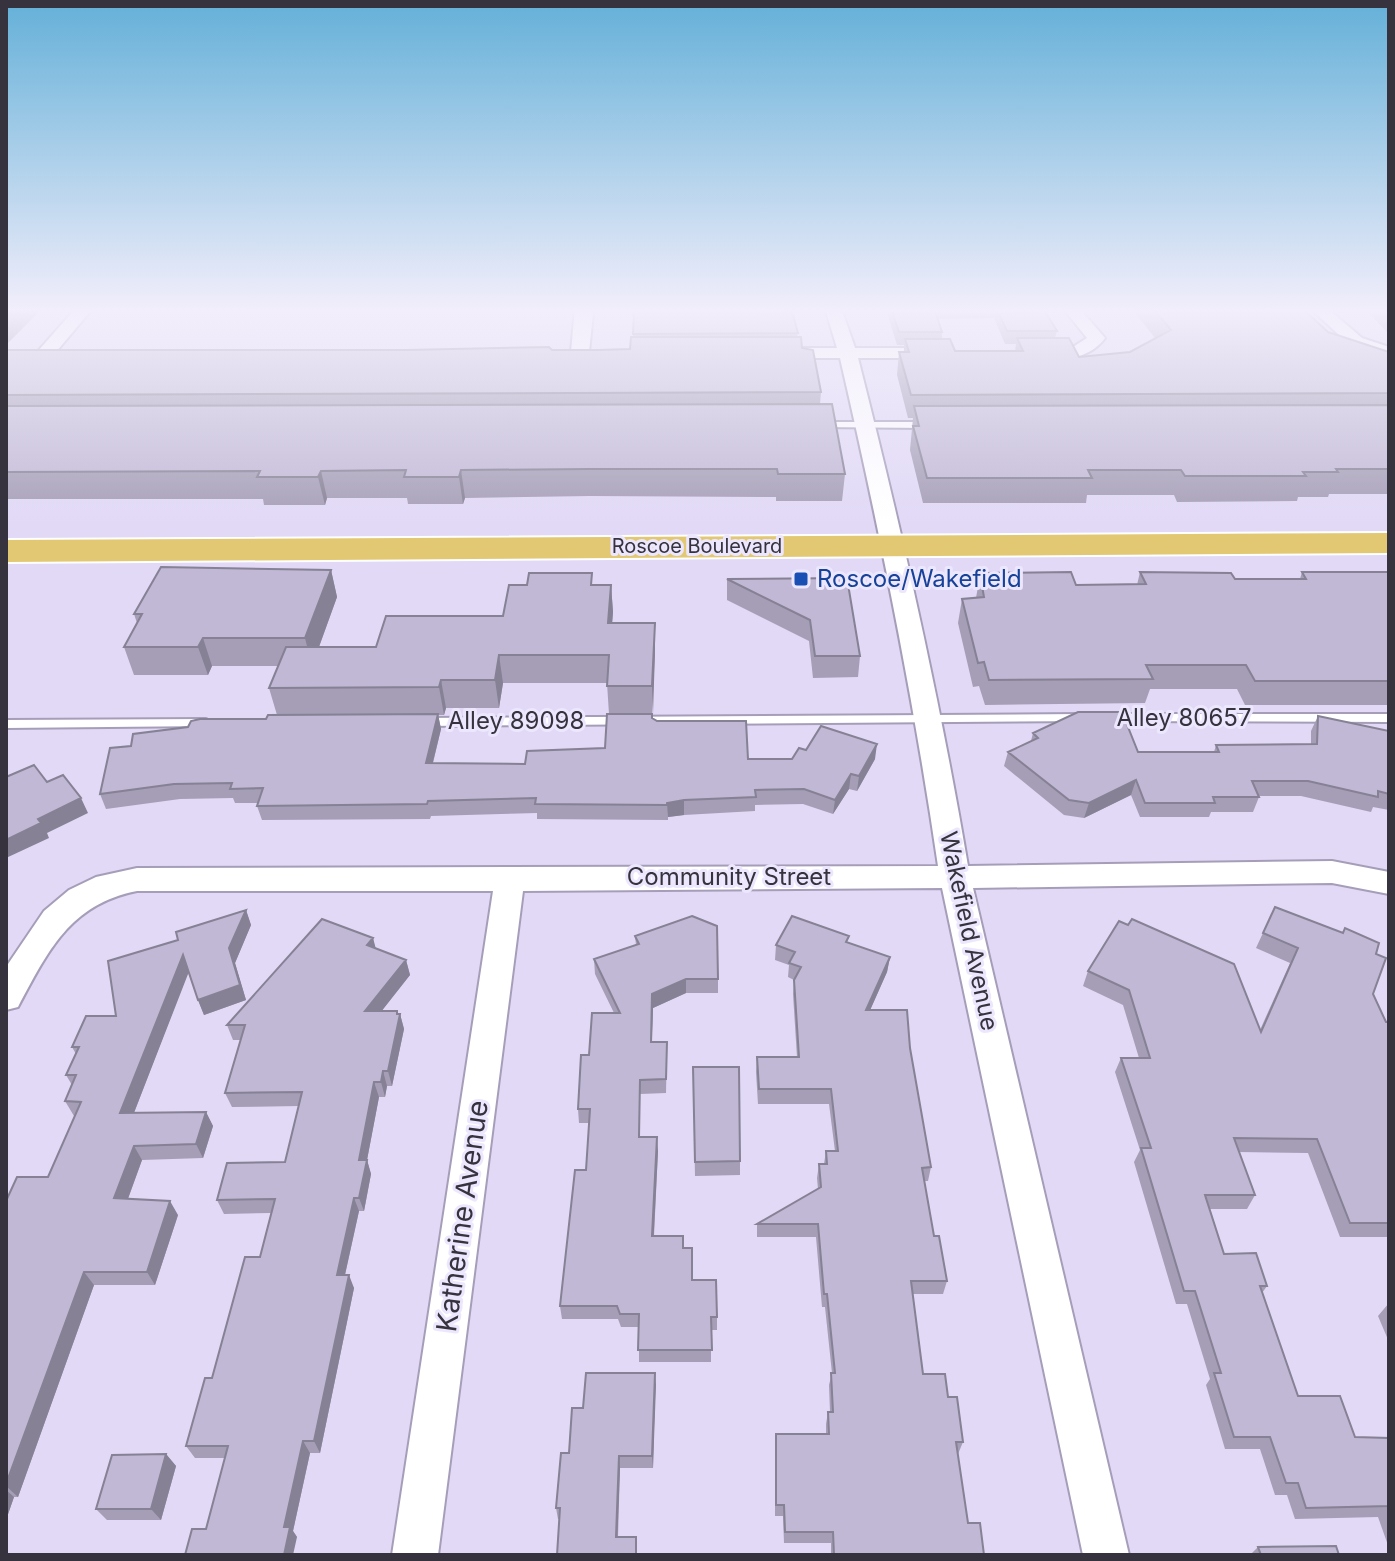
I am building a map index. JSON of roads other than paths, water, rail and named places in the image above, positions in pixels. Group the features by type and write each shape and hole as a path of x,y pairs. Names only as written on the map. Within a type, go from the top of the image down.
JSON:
{"main road":[{"name":"Roscoe Boulevard","path":"6,551 1389,543"}],"street":[{"name":"Wakefield Avenue","path":"855,381 894,545 930,719 955,877 1106,1555"},
{"name":"Community Street","path":"6,997 29,952 56,915 98,887 148,877 260,881 1332,872 1389,883"},
{"name":"Katherine Avenue","path":"415,1555 510,877"}],"lane":[{"path":"808,425 945,425"},
{"name":"Alley 80657","path":"930,719 1389,718"},
{"name":"Alley 89098","path":"404,722 930,719"},
{"path":"6,724 213,723"}],"place":[{"name":"Roscoe/Wakefield","path":"801,579"}]}
